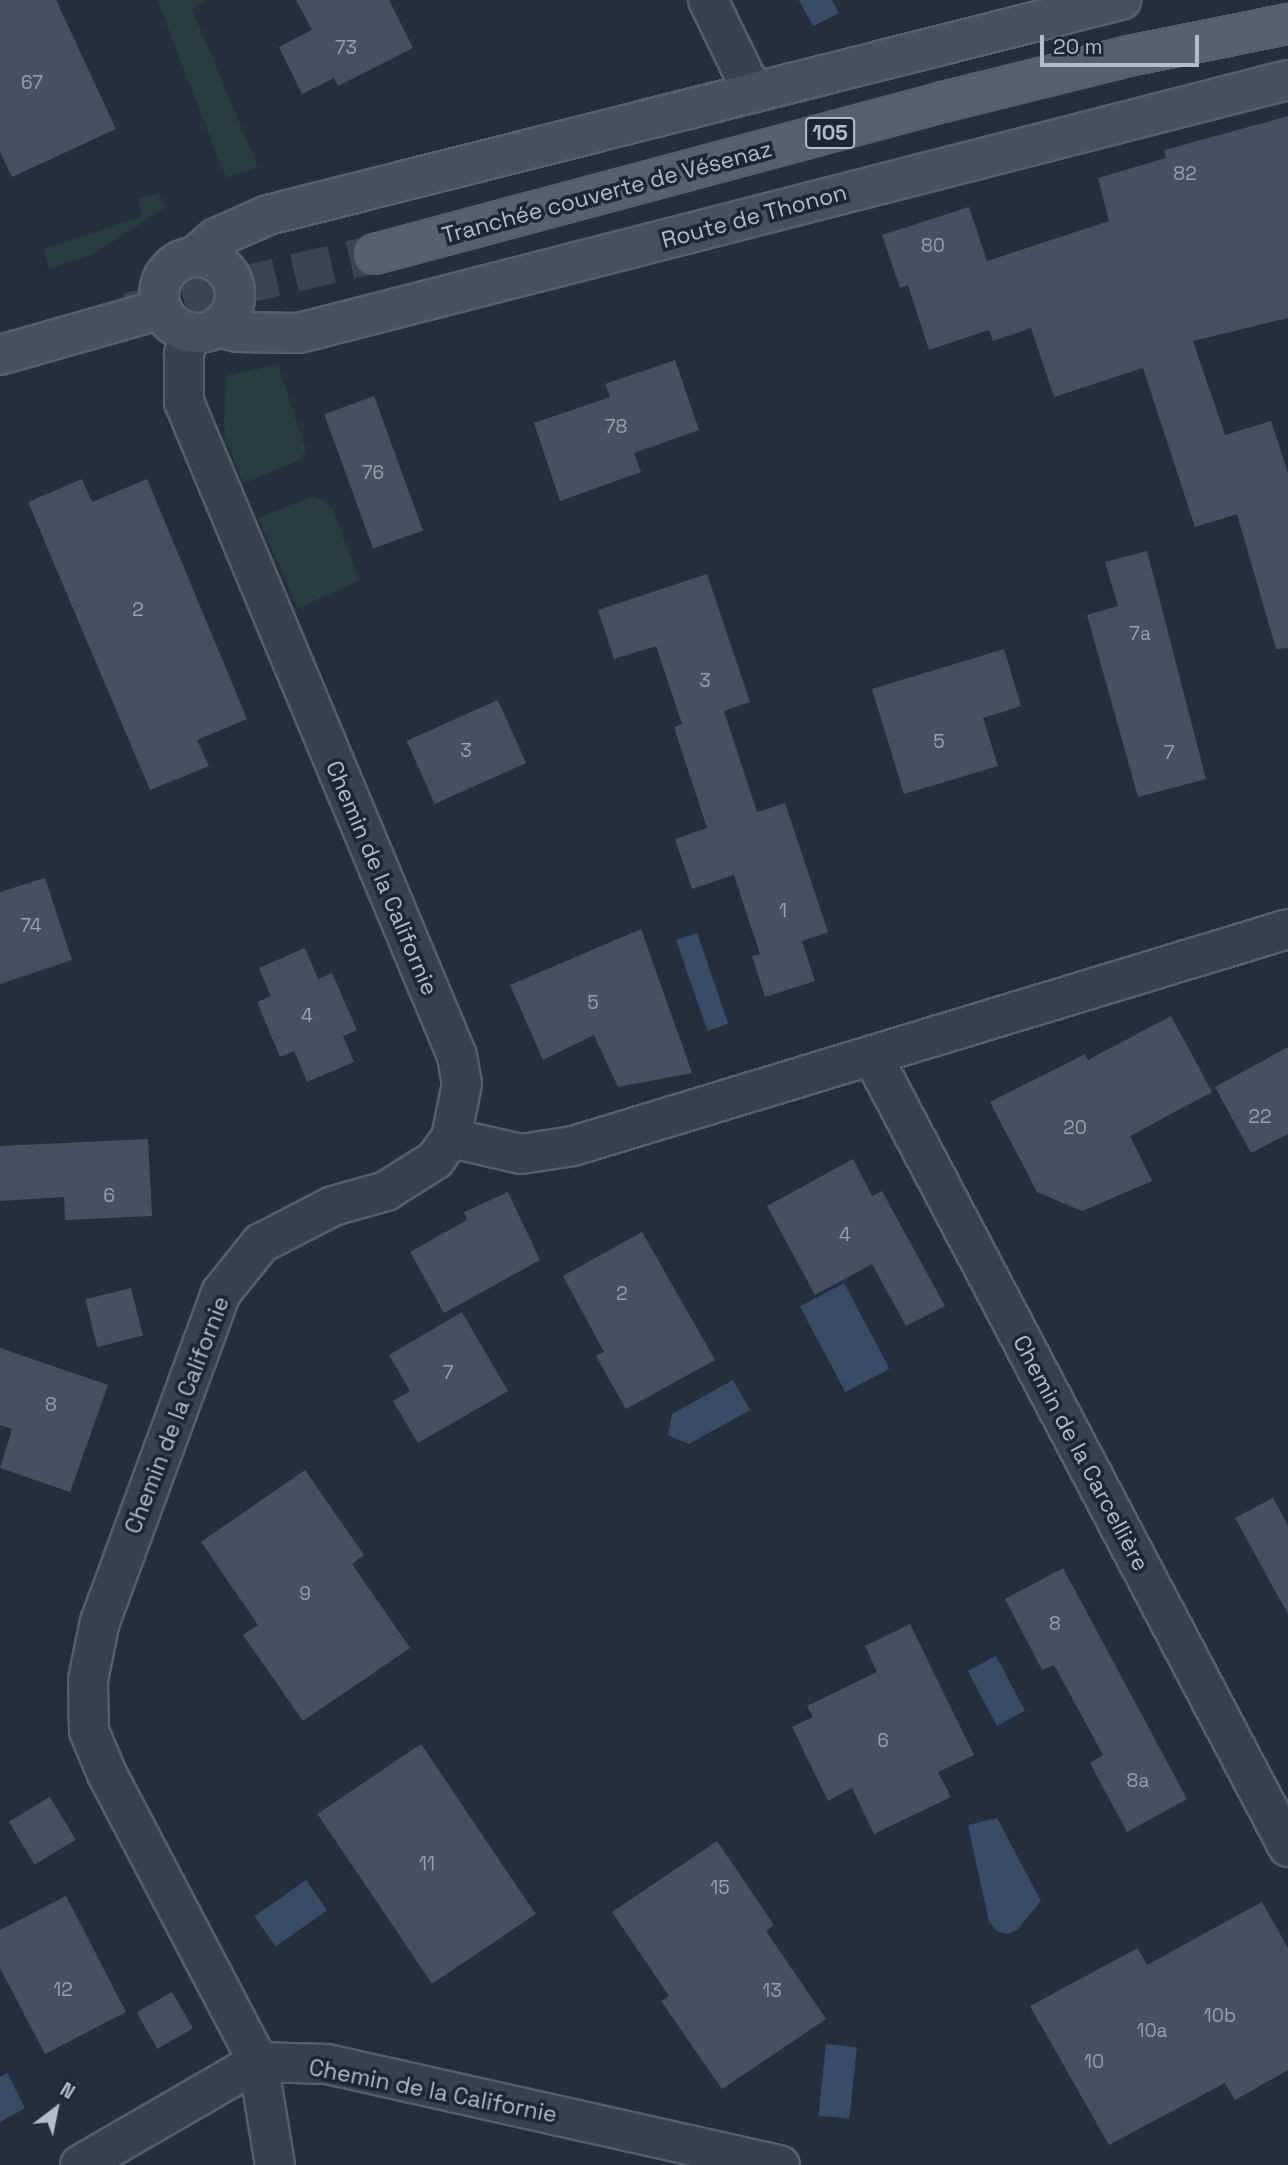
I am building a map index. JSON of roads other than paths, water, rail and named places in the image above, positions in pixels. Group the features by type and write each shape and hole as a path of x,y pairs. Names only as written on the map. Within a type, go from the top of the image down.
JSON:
{"main road":[{"name":"Tranchée couverte de Vésenaz","path":"375,254 943,102 1129,56 1288,24"}],"street":[{"path":"708,0 753,93"},
{"path":"194,257 217,264 233,282 233,307 190,323 159,288 164,276 172,267 194,257 216,238 268,215 753,93 1057,7 1121,0"},
{"name":"Route de Thonon","path":"0,355 190,323 238,332 299,333 1288,80"},
{"name":"Chemin de la Californie","path":"190,323 184,355 184,402 457,1056 462,1084 451,1138 416,1176 283,1230 261,1243 236,1271 207,1324 94,1644 85,1699 89,1731 258,2062 327,2064 780,2165"},
{"path":"451,1138 537,1154 874,1059 1288,929"},
{"name":"Chemin de la Carcellière","path":"874,1059 1288,1847"},
{"path":"80,2165 258,2062 275,2165"}],"water":[{"path":"799,0 832,0 839,13 813,26"},
{"path":"697,933 728,1024 707,1031 676,940"},
{"path":"844,1283 890,1369 845,1392 800,1306"},
{"path":"733,1380 750,1410 689,1444 668,1435 672,1414"},
{"path":"996,1656 1025,1711 997,1726 968,1671"},
{"path":"997,1818 1041,1901 1017,1930 1008,1934 998,1932 989,1922 968,1825"},
{"path":"306,1880 327,1910 276,1946 254,1916"},
{"path":"826,2044 857,2047 849,2119 818,2116"},
{"path":"7,2073 25,2108 0,2122 0,2077"}],"tunnel":[{"path":"128,312 375,254"}]}
